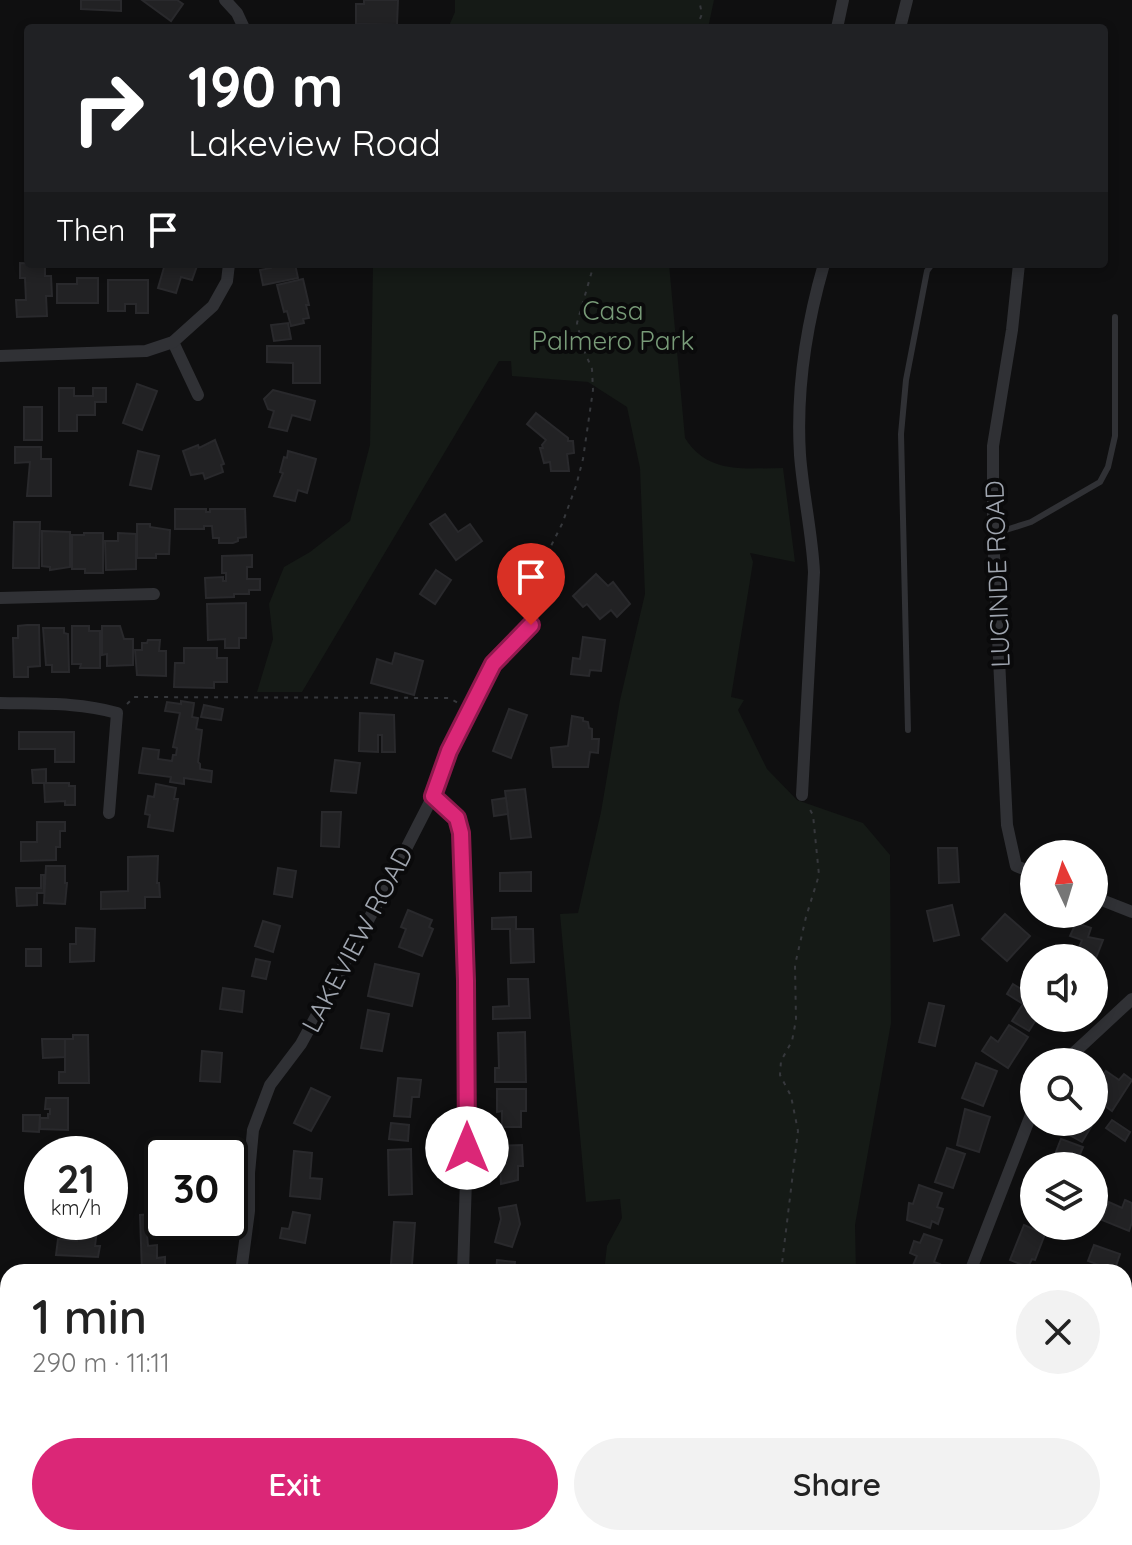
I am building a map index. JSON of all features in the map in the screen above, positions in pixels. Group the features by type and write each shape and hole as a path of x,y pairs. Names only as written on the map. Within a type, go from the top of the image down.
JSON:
{"street":[{"path":"225,0 242,24"},
{"path":"838,24 843,0"},
{"path":"901,24 907,0"},
{"path":"0,356 146,351 173,342 213,306 227,281 229,268"},
{"path":"802,795 814,572 812,536 800,458 798,406 809,323 823,268"},
{"name":"LUCINDE ROAD","path":"1019,268 993,446 993,534 1007,825 1016,866 1020,868"},
{"path":"173,342 198,395"},
{"path":"0,598 154,594"},
{"name":"LAKEVIEW ROAD","path":"242,1264 249,1211 253,1130 270,1085 301,1044 433,796 449,751 493,664 531,625"},
{"path":"0,703 70,705 117,713 109,813"},
{"path":"433,796 457,818 464,875 467,1148 463,1264"},
{"path":"1108,903 1132,912"},
{"path":"1079,1048 1132,999"},
{"path":"973,1264 1023,1136"}],"lane":[{"path":"908,730 901,434 906,380 929,268"},
{"path":"993,534 1031,522 1100,482 1108,467 1115,436 1115,317"}],"path":[{"path":"698,24 702,14 699,0"},
{"path":"531,625 534,580 562,524 583,459 593,390 592,369 577,323 593,268"},
{"path":"117,713 134,697 449,698"},
{"path":"782,1264 798,1131 791,1096 780,1075 781,1061 792,1041 796,1020 795,965 819,875 813,815 802,795"}],"green space":[{"path":"455,0 714,0 709,24 450,24 455,12"},
{"name":"Casa Palmero Park","path":"373,268 669,268 685,438 694,450 716,464 742,468 783,468 795,562 750,553 753,562 731,697 744,700 738,710 767,769 797,800 863,823 890,855 891,1023 855,1225 856,1264 605,1264 607,1246 622,1218 620,1199 586,1202 560,914 578,913 601,812 620,700 645,594 640,468 627,407 588,382 512,376 511,361 499,361 302,692 257,692 273,639 269,604 284,567 310,552 350,521 370,445"}],"building":[{"path":"81,0 121,0 121,11 81,9"},
{"path":"142,0 177,0 183,4 171,21"},
{"path":"364,0 398,0 397,24 356,24 356,4 364,4"},
{"path":"20,263 24,263 24,268 45,268 45,276 51,276 52,296 46,296 47,316 17,317 16,300 26,300 25,278 20,278"},
{"path":"164,268 196,268 192,280 181,277 176,293 158,288"},
{"path":"296,268 298,278 263,285 260,270"},
{"path":"77,278 98,278 98,303 57,303 57,284 77,284"},
{"path":"303,279 309,318 303,319 304,323 291,326 277,285"},
{"path":"108,280 148,280 148,313 136,313 136,304 125,304 125,311 108,311"},
{"path":"288,323 291,339 274,341 271,325"},
{"path":"267,346 320,346 320,383 293,383 293,363 267,362"},
{"path":"137,384 157,391 142,430 123,423"},
{"path":"59,388 74,388 74,396 93,396 93,388 106,388 106,402 95,402 95,415 77,415 77,431 59,431"},
{"path":"273,390 315,401 310,420 292,415 287,431 269,427 274,411 268,409 264,399"},
{"path":"24,407 42,407 42,440 24,440"},
{"path":"536,413 568,441 573,441 574,453 567,454 569,471 551,471 550,462 544,463 540,448 546,440 527,424"},
{"path":"215,440 224,464 221,465 223,472 205,479 203,473 191,475 183,451"},
{"path":"15,447 41,447 41,459 51,459 51,496 27,496 30,462 15,463"},
{"path":"138,451 159,456 151,489 130,485"},
{"path":"288,451 316,459 307,493 298,490 295,501 274,496"},
{"path":"175,509 206,509 210,512 210,509 245,509 246,537 238,538 233,543 219,543 219,538 213,538 212,526 175,529"},
{"path":"445,514 458,532 470,524 482,541 456,560 430,524"},
{"path":"14,522 40,522 39,568 13,568"},
{"path":"137,524 170,530 169,554 137,558"},
{"path":"42,531 70,532 70,567 50,570 50,567 42,566"},
{"path":"103,533 103,573 72,569 72,535"},
{"path":"118,533 136,534 136,569 106,570 105,541 118,541"},
{"path":"252,555 252,567 247,567 247,579 260,579 260,590 234,594 234,597 206,598 205,578 223,577 226,581 226,573 222,573 222,556"},
{"path":"436,570 451,580 435,604 420,594"},
{"path":"596,574 608,586 613,582 630,604 617,617 611,610 600,619 587,604 583,607 573,596"},
{"path":"246,603 246,638 239,638 239,648 225,648 225,639 208,640 207,604"},
{"path":"39,625 40,666 28,667 28,677 14,677 13,638 18,638 18,626"},
{"path":"72,626 89,626 89,631 100,631 100,668 80,668 81,664 72,664"},
{"path":"102,626 120,626 124,639 133,639 133,665 107,666 107,654 102,655"},
{"path":"43,628 64,628 64,633 68,634 69,672 52,672 52,665 46,665"},
{"path":"583,637 605,640 601,671 590,670 589,676 571,674 573,658 580,659"},
{"path":"160,640 159,651 166,651 166,676 137,675 135,650 142,650 142,643"},
{"path":"184,648 217,648 217,658 227,658 227,682 214,682 214,688 174,687 175,663 184,663"},
{"path":"395,653 423,661 414,695 371,683 377,659 392,664"},
{"path":"181,701 194,703 192,717 198,718 196,729 202,730 198,762 200,769 212,771 211,782 184,778 184,784 170,782 171,777 139,773 143,748 159,750 158,759 172,761 173,755 176,755 177,748 173,747 180,713 165,711 167,702 181,704"},
{"path":"204,705 223,709 221,720 201,717"},
{"path":"509,709 527,715 511,758 493,751"},
{"path":"360,713 394,715 395,752 382,752 382,735 378,735 378,752 359,751"},
{"path":"572,716 588,722 592,739 599,739 598,753 590,752 588,767 553,767 551,748 568,746"},
{"path":"19,732 74,732 74,762 55,762 55,749 19,749"},
{"path":"335,760 360,763 356,793 331,791"},
{"path":"46,769 46,783 33,783 32,770"},
{"path":"44,783 69,783 69,786 75,786 75,805 65,805 65,801 45,802"},
{"path":"156,784 176,788 174,799 178,799 173,831 148,827 150,815 145,814 148,796 154,797"},
{"path":"525,789 531,837 511,839 505,791"},
{"path":"506,798 508,814 494,816 492,800"},
{"path":"322,812 341,812 339,847 321,846"},
{"path":"37,822 65,822 65,831 60,831 60,847 56,847 56,860 21,861 21,842 37,842"},
{"path":"938,848 957,848 959,882 939,883"},
{"path":"158,856 160,897 145,897 145,908 101,909 101,892 128,891 128,857"},
{"path":"46,866 65,866 65,904 44,903"},
{"path":"278,868 296,871 292,897 274,894"},
{"path":"531,872 531,891 500,891 500,873"},
{"path":"41,875 44,875 44,893 37,893 37,905 17,906 16,888 41,888"},
{"path":"952,905 959,935 934,941 927,911"},
{"path":"408,910 432,920 429,927 433,929 422,956 399,947 406,929 401,927"},
{"path":"1005,914 1030,936 1007,961 982,939"},
{"path":"516,917 516,929 533,929 534,962 511,963 510,929 492,929 492,918"},
{"path":"263,921 280,926 273,952 255,946"},
{"path":"76,928 95,929 94,961 70,962 70,944 76,944"},
{"path":"1074,928 1091,928 1088,937 1103,940 1101,944 1080,944 1082,940 1070,936"},
{"path":"26,949 41,949 41,966 26,966"},
{"path":"256,959 270,962 266,979 252,976"},
{"path":"375,964 419,974 412,1006 368,996"},
{"path":"508,979 528,979 530,1018 493,1019 493,1007 509,1006"},
{"path":"1013,984 1020,988 1020,1002 1007,994"},
{"path":"223,988 244,991 242,1012 220,1009"},
{"path":"929,1003 944,1006 935,1046 919,1042"},
{"path":"1020,1009 1020,1026 1012,1021"},
{"path":"368,1010 389,1014 382,1051 361,1048"},
{"path":"1009,1025 1028,1037 1008,1068 982,1051 991,1037 998,1042"},
{"path":"525,1032 526,1082 495,1082 495,1068 499,1068 498,1033"},
{"path":"73,1035 88,1035 89,1083 59,1083 59,1072 65,1072 65,1039 73,1039"},
{"path":"42,1039 65,1039 65,1057 43,1058"},
{"path":"202,1051 222,1053 220,1082 200,1081"},
{"path":"976,1063 997,1071 983,1106 962,1098"},
{"path":"1108,1072 1119,1080 1124,1074 1132,1080 1112,1111 1108,1108"},
{"path":"398,1078 421,1080 419,1097 412,1097 410,1117 394,1116"},
{"path":"311,1088 330,1097 311,1131 294,1123"},
{"path":"497,1089 526,1089 526,1111 521,1111 521,1127 502,1127 502,1111 497,1112"},
{"path":"46,1098 68,1098 68,1130 40,1129 40,1118 48,1118 50,1114 50,1109 45,1109"},
{"path":"965,1109 990,1117 979,1152 957,1145"},
{"path":"23,1115 40,1115 39,1132 23,1131"},
{"path":"1112,1120 1130,1132 1125,1141 1108,1129"},
{"path":"391,1123 409,1125 408,1141 389,1139"},
{"path":"1071,1136 1086,1136 1082,1142"},
{"path":"1061,1139 1083,1147 1081,1152 1056,1152"},
{"path":"522,1145 523,1166 518,1166 518,1180 501,1184 499,1146"},
{"path":"947,1148 965,1154 953,1188 935,1182"},
{"path":"411,1149 412,1194 389,1195 388,1150"},
{"path":"294,1151 312,1153 310,1178 322,1179 320,1199 290,1196"},
{"path":"919,1185 942,1193 937,1207 943,1209 938,1224 932,1221 930,1228 907,1220 909,1203 913,1204"},
{"path":"1125,1200 1132,1203 1129,1231 1108,1222 1109,1202 1122,1208"},
{"path":"516,1205 520,1224 512,1247 495,1242 501,1219 499,1208"},
{"path":"293,1212 310,1215 305,1243 280,1238 282,1228 289,1229"},
{"path":"140,1215 144,1215 144,1240 148,1240 148,1246 157,1245 157,1258 165,1257 165,1264 142,1264"},
{"path":"394,1222 415,1223 412,1264 391,1264"},
{"path":"924,1234 942,1240 934,1262 940,1264 914,1264 917,1256 910,1253 914,1241 920,1243"},
{"path":"1020,1235 1020,1240 1043,1240 1035,1260 1032,1259 1030,1264 1010,1260"},
{"path":"58,1240 96,1240 95,1246 100,1246 98,1257 56,1255"},
{"path":"1094,1245 1120,1254 1117,1264 1088,1261"},
{"path":"497,1260 515,1262 515,1264 497,1264"}],"route":[{"path":"467,1148 461,833 457,818 433,796 449,751 493,664 531,625"}]}
